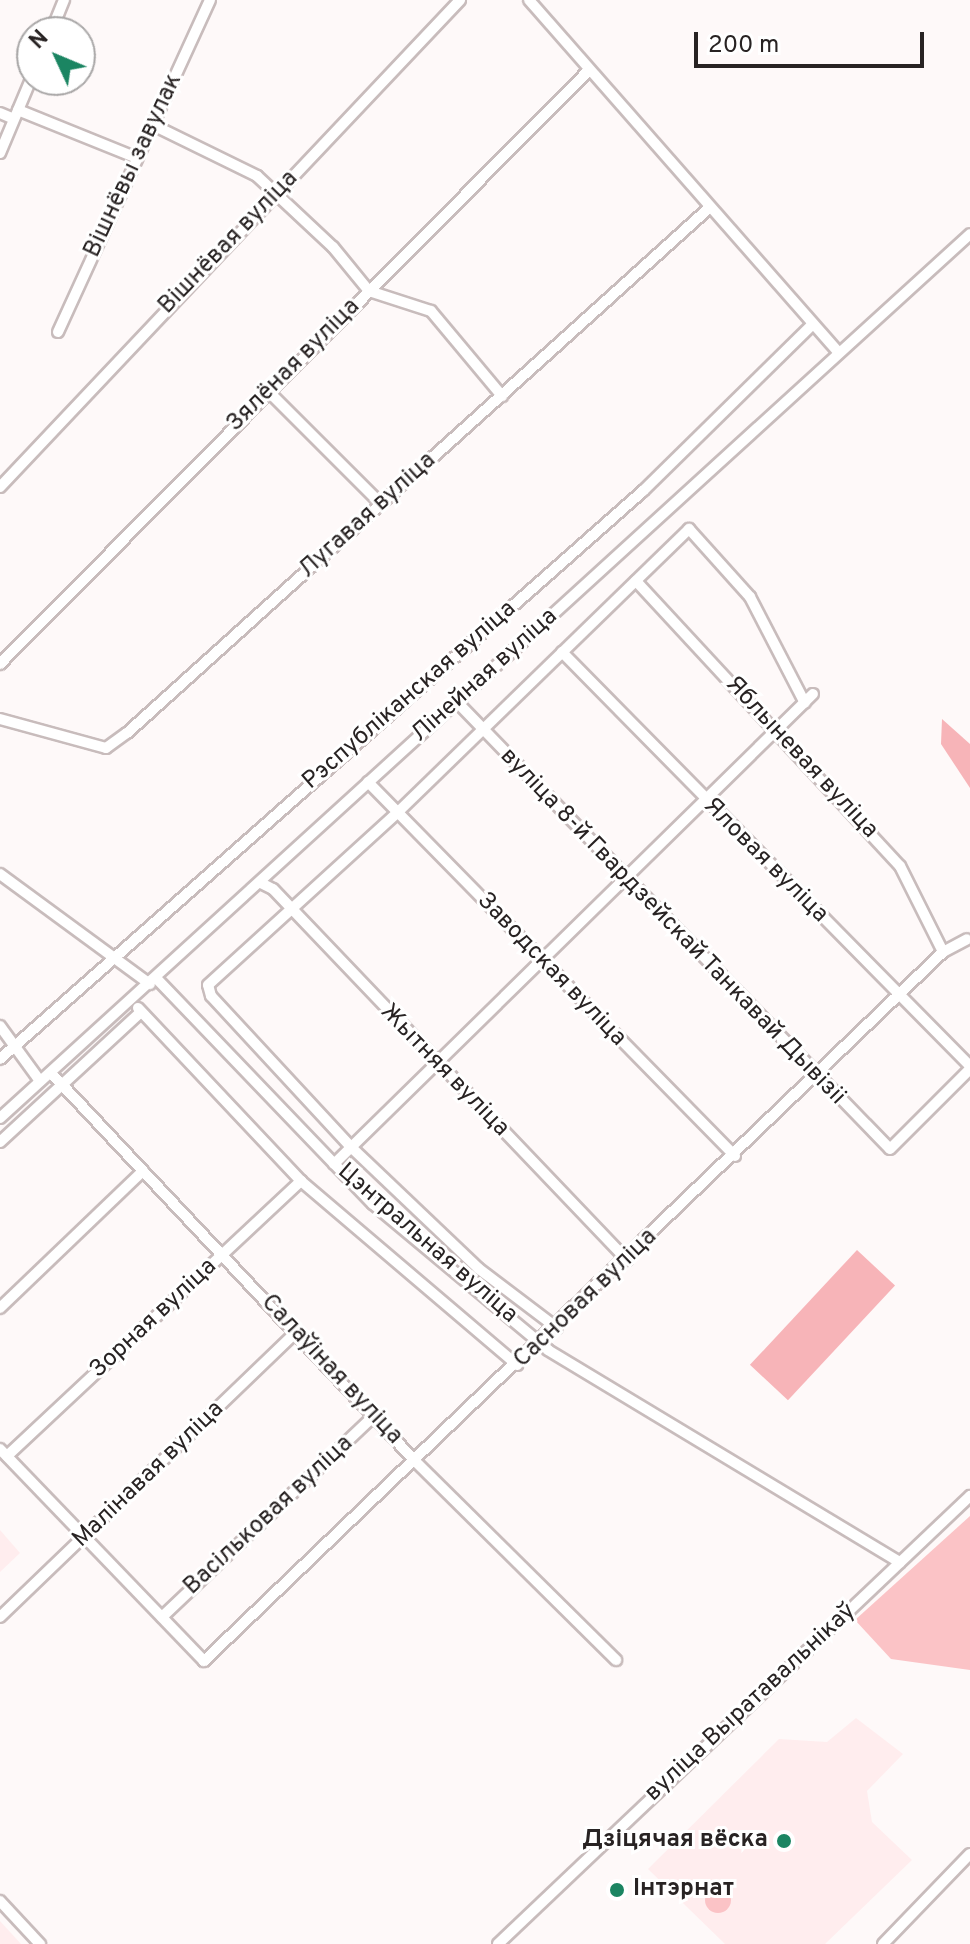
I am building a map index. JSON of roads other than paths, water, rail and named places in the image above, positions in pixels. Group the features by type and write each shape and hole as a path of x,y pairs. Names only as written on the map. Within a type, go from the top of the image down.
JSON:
{"street":[{"name":"Вішнёвы завулак","path":"58,332 210,0"},
{"name":"Вішнёвая вуліца","path":"0,487 460,0"},
{"path":"529,0 838,352"},
{"name":"Зялёная вуліца","path":"0,664 589,70"},
{"path":"0,153 24,96"},
{"path":"0,113 16,114 137,158"},
{"path":"153,125 257,176 333,247 369,291 431,311 502,396"},
{"name":"Лугавая вуліца","path":"0,719 106,748 709,208"},
{"name":"Лінейная вуліца","path":"0,1118 40,1081 52,1074 970,234"},
{"name":"Рэспубліканская вуліца","path":"0,1059 643,491 813,324"},
{"path":"268,391 381,504"},
{"path":"334,1164 351,1147 542,960 705,801 809,698 750,597 689,529 398,812 208,985 211,996 351,1147 478,1268 557,1328"},
{"name":"Яблыневая вуліца","path":"636,581 900,866 943,952"},
{"name":"Яловая вуліца","path":"562,652 705,801 970,1067"},
{"name":"вуліца 8-й Гвардзейскай Танкавай Дывізіі","path":"457,702 890,1149 970,1067"},
{"name":"Заводская вуліца","path":"368,782 735,1156"},
{"name":"Цэнтральная вуліца","path":"0,874 153,981 373,1204 541,1344 900,1562"},
{"name":"Жытняя вуліца","path":"261,883 292,909 627,1260"},
{"name":"Сасновая вуліца","path":"162,1617 204,1661 541,1344 943,952 967,939"},
{"name":"Цэнтральная вуліца","path":"62,1086 140,1010 301,1181 517,1365"},
{"path":"0,1026 17,1045 40,1081"},
{"name":"Салаўіная вуліца","path":"52,1074 376,1414 415,1461 616,1660"},
{"path":"0,1142 62,1086"},
{"path":"0,1308 143,1171"},
{"name":"Зорная вуліца","path":"4,1452 301,1181"},
{"name":"Малінавая вуліца","path":"0,1617 296,1332"},
{"name":"Васільковая вуліца","path":"162,1617 376,1414"},
{"path":"4,1452 162,1617"},
{"name":"вуліца Выратавальнікаў","path":"498,1944 970,1496"},
{"path":"883,1944 970,1854"},
{"path":"0,1901 40,1944"}],"place":[{"name":"Дзіцячая вёска","path":"784,1841"},
{"name":"Інтэрнат","path":"617,1890"}]}
